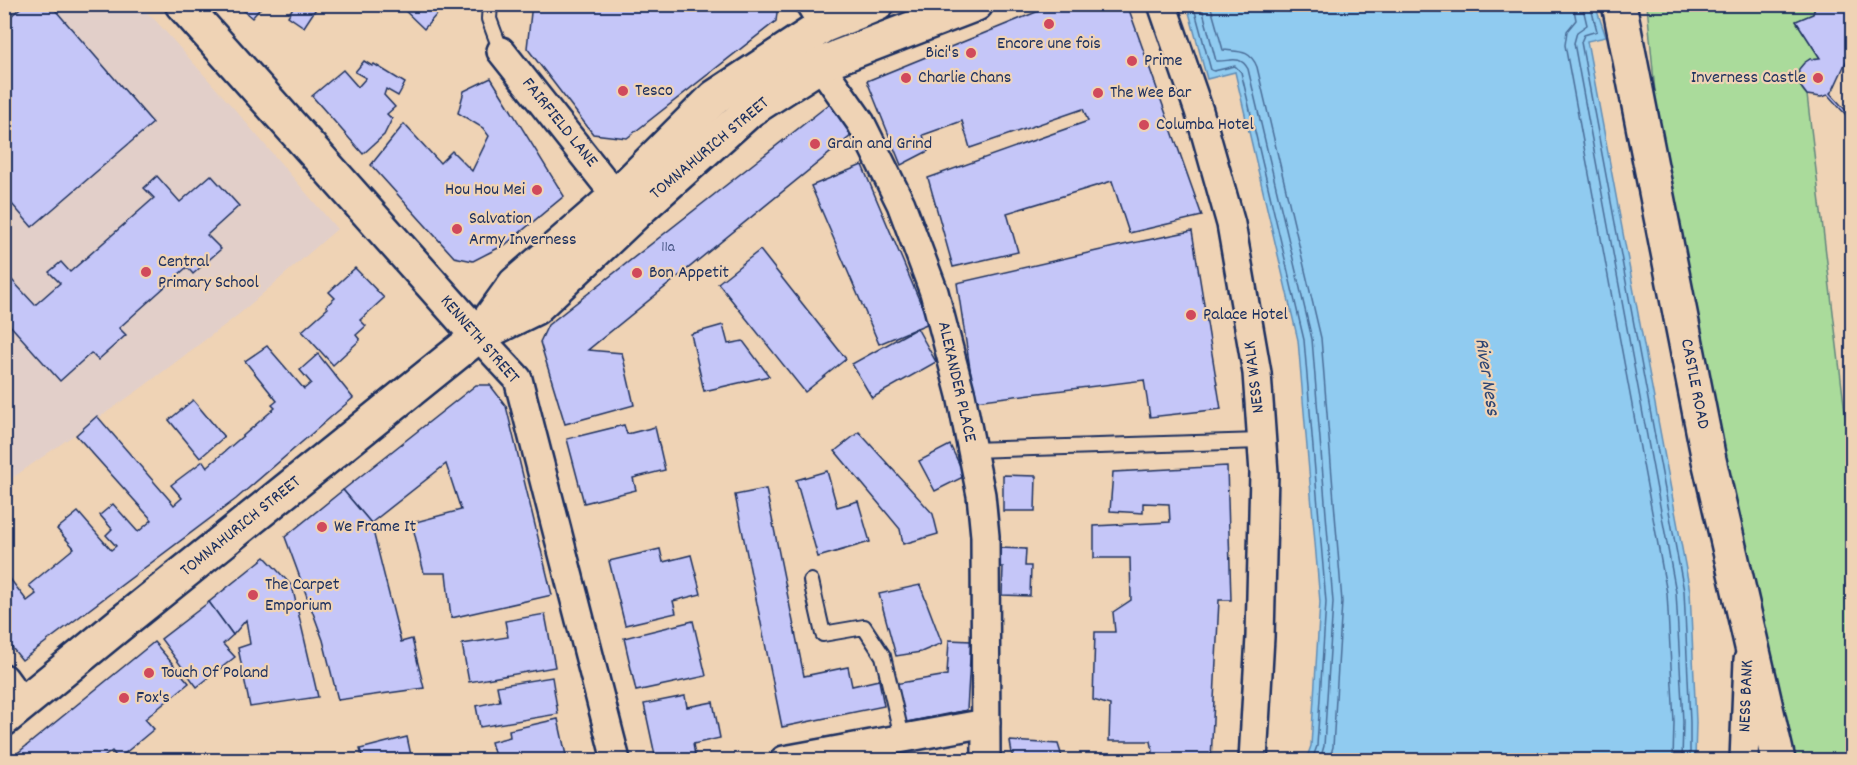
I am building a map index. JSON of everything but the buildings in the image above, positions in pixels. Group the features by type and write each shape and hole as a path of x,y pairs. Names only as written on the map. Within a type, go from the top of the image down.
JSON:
{"main road":[{"name":"KENNETH STREET","path":"182,4 478,336"},
{"name":"TOMNAHURICH STREET","path":"478,336 515,284 616,196 715,97 811,23 877,4"},
{"name":"TOMNAHURICH STREET","path":"11,700 125,620 478,336 535,309 643,206 750,110 829,61 976,4"},
{"name":"CASTLE ROAD","path":"1619,4 1709,460 1778,760"},
{"path":"811,23 829,61"}],"street":[{"name":"NESS WALK","path":"1162,4 1199,111 1231,225 1257,374 1264,473 1260,637 1253,760"},
{"name":"FAIRFIELD LANE","path":"501,51 616,196"},
{"name":"ALEXANDER PLACE","path":"829,61 901,204 934,292 961,395 981,495 985,536 986,760"},
{"name":"KENNETH STREET","path":"478,336 518,379 616,760"},
{"name":"NESS BANK","path":"1744,760 1749,632"},
{"path":"784,760 986,723"}],"lane":[{"path":"489,4 489,19 501,51"},
{"path":"972,450 1261,441"},
{"path":"811,581 823,634 864,627 883,656 902,737"}],"shaded area":[{"name":"Central Primary School","path":"5,5 138,5 156,21 237,112 337,229 238,315 140,389 5,483"}],"green space":[{"path":"1647,5 1816,5 1813,14 1796,21 1820,58 1806,62 1799,71 1798,77 1807,95 1852,471 1852,760 1795,760 1725,455 1675,219 1659,136"}],"water":[{"name":"River Ness","path":"1187,5 1595,5 1606,37 1587,41 1690,591 1696,722 1695,760 1306,760 1311,746 1320,602 1298,340 1235,72 1207,79"}],"place":[{"name":"Encore une fois","path":"1049,24"},
{"name":"Bici's","path":"971,53"},
{"name":"Prime","path":"1132,61"},
{"name":"Charlie Chans","path":"906,78"},
{"name":"Inverness Castle","path":"1818,78"},
{"name":"Tesco","path":"623,91"},
{"name":"The Wee Bar","path":"1098,93"},
{"name":"Columba Hotel","path":"1144,125"},
{"name":"Grain and Grind","path":"815,144"},
{"name":"Hou Hou Mei","path":"537,190"},
{"name":"Salvation Army Inverness","path":"457,229"},
{"name":"Central Primary School","path":"146,272"},
{"name":"Bon Appetit","path":"637,273"},
{"name":"Palace Hotel","path":"1191,315"},
{"name":"We Frame It","path":"322,527"},
{"name":"The Carpet Emporium","path":"253,595"},
{"name":"Touch Of Poland","path":"149,673"},
{"name":"Fox's","path":"124,698"}]}
